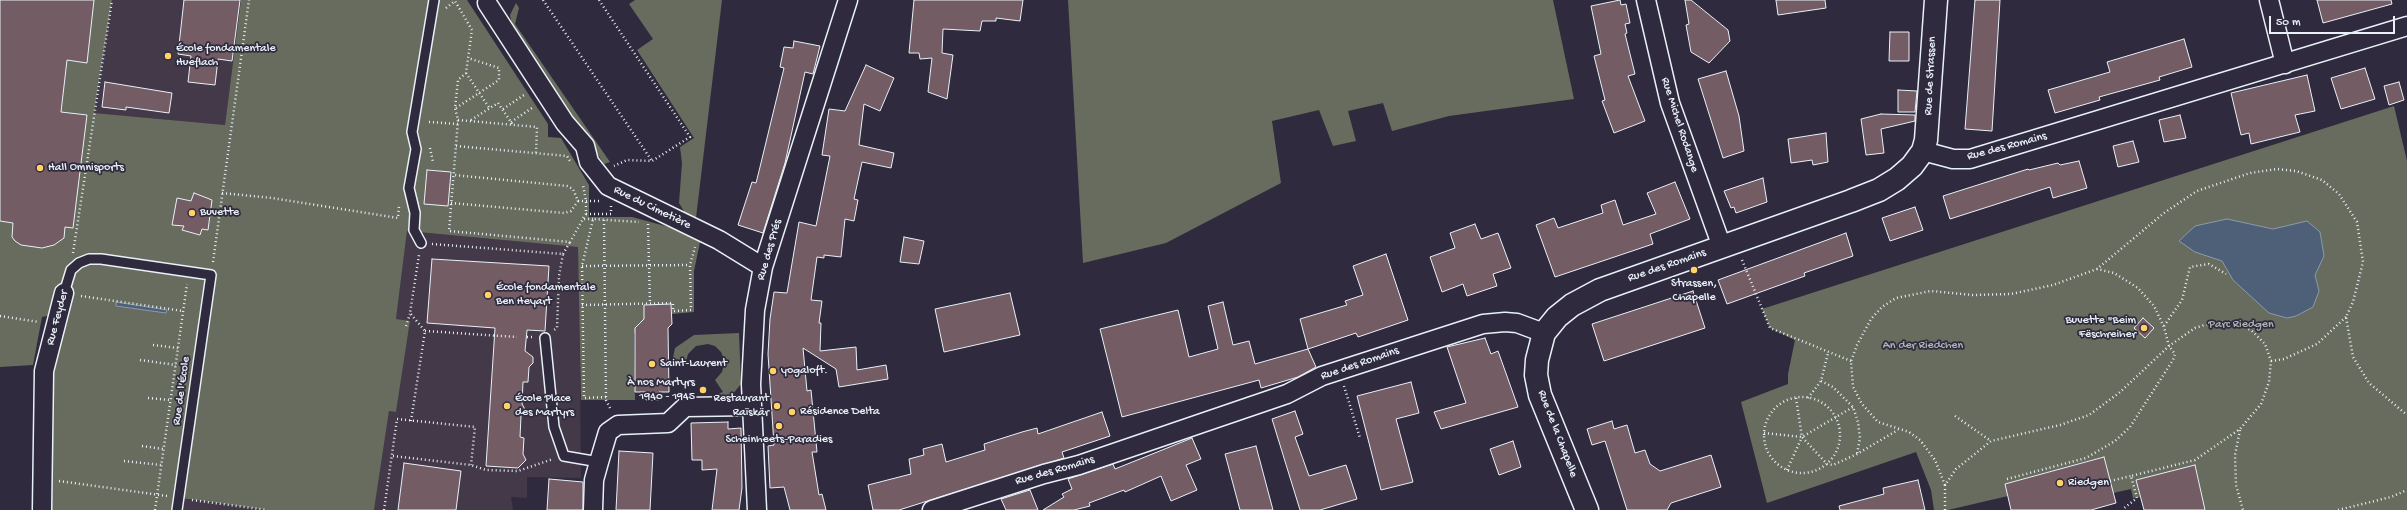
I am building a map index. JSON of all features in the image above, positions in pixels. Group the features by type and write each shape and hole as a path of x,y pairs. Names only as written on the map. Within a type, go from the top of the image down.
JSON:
{"main road":[{"name":"Rue de Strassen","path":"1923,150 1928,130 1936,0"},
{"name":"Rue des Romains","path":"1544,333 1557,317 1572,305 1600,290 1878,190 1898,179 1912,166 1923,150"},
{"name":"Rue de la Chapelle","path":"1544,333 1537,360 1536,375 1540,396 1587,510"}],"street":[{"name":"Rue des Prés","path":"757,510 751,406 755,310 763,267 848,0"},
{"name":"Rue Michel Rodange","path":"1646,0 1670,103 1728,244"},
{"path":"2269,0 2285,64"},
{"name":"Rue du Cimetière","path":"486,2 565,123 585,146 589,162 608,186 660,221 719,240 763,267"},
{"name":"Rue des Romains","path":"1923,150 1953,159 1970,159 2407,26"},
{"name":"Rue Feyder","path":"42,510 44,371 55,323 64,293"},
{"name":"Rue des Romains","path":"932,510 970,504 1044,474 1079,465 1280,396 1339,370 1492,322 1516,324 1544,333"},
{"path":"594,510 594,480 599,462 608,432 618,425 668,423 685,407 751,406"}],"lane":[{"path":"421,243 414,230 415,213 409,188 416,149 412,132 434,0"},
{"path":"71,270 79,263 89,259 102,259 211,275"},
{"name":"Rue Feyder","path":"64,293 71,270"},
{"name":"Rue de l'École","path":"177,510 211,275"},
{"path":"545,338 554,427 564,456 599,462"}],"path":[{"path":"71,270 112,0"},
{"path":"211,275 249,0"},
{"path":"543,0 652,161"},
{"path":"599,0 690,137 652,161 627,160 600,175"},
{"path":"444,10 455,1 472,30 466,72 458,80 455,108 458,124 449,231 570,242"},
{"path":"455,108 499,80 498,68 468,58"},
{"path":"466,72 490,109"},
{"path":"503,109 524,95"},
{"path":"471,121 498,103 512,123"},
{"path":"512,123 532,108"},
{"path":"427,128 430,114"},
{"path":"458,120 512,123 537,127 536,153"},
{"path":"428,122 458,124"},
{"path":"428,141 433,162"},
{"path":"456,146 567,156 574,167"},
{"path":"1945,510 1945,485 1928,449 1920,440 1909,432 1898,430 1878,422 1862,404 1853,387 1851,361 1871,319 1882,308 1896,298 1930,291 1973,295 2011,294 2053,285 2097,269 2164,213 2197,191 2250,172 2276,169 2296,171 2322,180 2339,194 2357,222 2363,262 2354,302 2346,317 2317,344 2284,359 2271,362"},
{"path":"454,175 567,186 573,188 578,201"},
{"path":"527,337 545,338 557,328 559,276 563,254 586,214 585,189 580,178"},
{"path":"222,193 272,198 398,218 401,198 412,200"},
{"path":"578,201 593,201"},
{"path":"451,203 564,213 571,211 578,201"},
{"path":"586,214 611,214 611,201"},
{"path":"583,219 631,220 648,224 660,221"},
{"path":"593,219 582,266 584,398 606,397"},
{"path":"604,220 606,397 618,425"},
{"path":"648,224 650,304"},
{"path":"406,326 410,313 421,243 563,254"},
{"path":"582,305 605,306 673,302 673,311 691,310 690,265 696,244"},
{"path":"1728,244 1770,328 1828,353 1851,361"},
{"path":"2164,327 2182,300 2190,267 2209,264 2226,274"},
{"path":"582,266 690,265"},
{"path":"2007,479 2086,458 2115,441 2130,427 2173,360 2175,354 2169,346 2164,327 2154,306 2138,288 2114,273 2097,269"},
{"path":"155,510 189,272"},
{"path":"64,293 183,311"},
{"path":"410,313 425,331 517,337"},
{"path":"0,316 55,323"},
{"path":"2346,317 2353,357 2358,368 2369,383 2407,415"},
{"path":"1945,485 1956,469 1991,441 2060,424 2089,415 2119,393 2169,346 2195,328 2214,322 2231,322 2251,330 2265,344 2271,362 2269,382 2260,404 2240,429 2195,460 2110,481"},
{"path":"411,420 425,331"},
{"path":"153,345 178,348"},
{"path":"1808,398 1820,381 1828,353"},
{"path":"140,360 176,365"},
{"path":"1339,370 1360,438"},
{"path":"1820,381 1833,387 1844,396 1853,408 1860,433 1857,454"},
{"path":"148,398 170,400"},
{"path":"1787,470 1802,437 1796,398"},
{"path":"1796,398 1808,398 1819,401 1836,417 1840,429 1840,442 1836,454 1827,464 1808,473 1787,470 1777,464 1770,455 1765,444 1764,433 1767,420 1774,410 1784,402 1796,398"},
{"path":"1764,433 1802,437 1853,408"},
{"path":"1955,416 1991,441"},
{"path":"384,510 393,456 397,419 475,427 471,465"},
{"path":"2240,429 2235,455 2236,485 2243,510"},
{"path":"1802,437 1827,464 1833,465 1857,454 1898,430"},
{"path":"142,446 164,449"},
{"path":"393,456 471,465 486,470 518,471 564,456"},
{"path":"124,461 161,465"},
{"path":"2123,509 2137,498 2131,476"},
{"path":"43,479 267,510"},
{"path":"2338,510 2390,497 2407,490"}],"shaded area":[{"name":"École fondamentale Hueflach","path":"112,0 241,0 225,125 94,113"},
{"path":"407,231 579,247 581,478 527,477 527,498 511,497 513,510 374,510 389,411 396,412 410,321 396,319"},
{"path":"179,498 267,510 177,510"}],"green space":[{"path":"0,0 112,0 94,113 225,125 241,0 467,0 548,124 548,137 561,138 589,185 589,217 632,217 669,227 700,242 694,271 694,312 672,314 671,304 639,323 634,335 635,400 581,400 578,247 407,231 396,319 410,321 396,412 389,411 374,510 267,510 174,497 172,510 42,510 57,314 42,317 33,365 0,367"},
{"path":"635,0 722,0 696,218 685,213 679,203 682,163 680,147 694,138 637,50 653,39 629,4"},
{"path":"1068,0 1553,0 1574,99 1449,116 1392,131 1383,103 1348,111 1356,141 1333,146 1319,110 1272,121 1281,183 1166,243 1083,263"},
{"path":"516,3 519,8 515,24 610,162 604,164 512,25 510,15"},
{"name":"Parc Riedgen","path":"2394,106 2407,161 2407,510 2205,510 2195,465 2136,480 2140,497 2133,498 2131,489 2113,493 2103,457 2005,484 2008,496 1948,510 1934,510 1931,490 1916,452 1767,503 1741,402 1788,384 1788,374 1795,340 1770,328 1762,309"},
{"path":"739,333 741,384 732,395 711,396 723,392 715,380 722,372 725,361 721,352 715,346 708,344 696,346 688,354 686,362 672,363 675,348 694,335"}],"water":[{"path":"2227,219 2273,229 2307,221 2320,232 2324,256 2315,275 2319,291 2313,307 2296,316 2287,318 2269,313 2233,280 2222,261 2195,252 2179,241 2195,226"},
{"path":"116,302 167,310 166,313 116,306"}],"building":[{"name":"Hall Omnisports","path":"0,0 94,0 87,63 67,60 61,112 87,115 73,228 65,227 64,238 54,245 42,248 21,245 12,237 13,223 0,221"},
{"path":"184,0 240,0 232,61 218,59 215,85 188,82 191,56 178,54"},
{"path":"914,0 1023,0 1020,21 996,18 996,21 982,21 980,31 943,29 942,53 953,55 947,99 928,92 932,58 920,59 919,53 909,53"},
{"path":"1620,0 1621,5 1626,4 1630,23 1625,24 1627,33 1625,34 1635,74 1628,76 1645,121 1614,133 1602,101 1605,100 1594,56 1601,54 1591,6"},
{"path":"1685,0 1691,0 1728,30 1730,41 1709,63 1691,52 1686,25 1689,24"},
{"path":"1776,0 1825,0 1826,8 1778,15"},
{"path":"1975,0 2000,0 1992,131 1965,129"},
{"path":"2317,0 2391,0 2392,4 2323,23"},
{"path":"1890,32 1909,32 1909,61 1889,61"},
{"path":"2184,39 2192,67 2159,77 2160,80 2099,97 2100,100 2055,113 2048,90 2110,72 2107,62"},
{"path":"794,41 820,46 813,74 805,72 785,163 763,233 738,225 752,182 756,183 784,68 780,67 784,47 793,48"},
{"path":"866,65 894,78 880,111 864,104 859,145 894,153 891,168 862,162 854,199 858,200 854,221 845,219 841,257 824,255 824,258 817,257 811,300 822,301 819,323 821,323 820,351 856,347 857,370 886,365 888,379 839,387 836,369 803,348 807,391 811,390 817,452 812,452 819,495 822,494 826,510 790,510 784,487 770,488 768,446 774,445 768,354 770,319 774,292 787,293 799,222 816,226 830,156 822,155 829,109 845,111"},
{"path":"2365,68 2375,99 2341,109 2331,78"},
{"path":"1726,71 1739,116 1744,151 1723,158 1698,79"},
{"path":"2307,75 2315,111 2295,115 2300,132 2251,144 2249,133 2241,135 2231,93"},
{"path":"105,82 172,93 169,113 126,107 126,110 102,107"},
{"path":"2399,82 2404,100 2389,105 2384,86"},
{"path":"1898,90 1917,91 1915,112 1898,112"},
{"path":"1881,114 1915,115 1915,121 1881,129 1884,153 1866,155 1861,119"},
{"path":"2180,115 2186,138 2164,142 2159,120"},
{"path":"1826,133 1828,162 1813,165 1812,160 1791,163 1788,139"},
{"path":"2133,141 2139,162 2118,167 2113,146"},
{"path":"2079,161 2087,188 2053,198 2050,187 1950,219 1943,196 2028,169 2058,163 2060,165"},
{"path":"427,170 451,172 448,206 424,204"},
{"path":"1763,178 1767,202 1736,213 1734,207 1731,208 1724,191"},
{"path":"1675,182 1690,219 1650,234 1653,244 1555,277 1536,225 1554,218 1558,228 1603,213 1601,205 1615,200 1623,225 1656,214 1647,193"},
{"name":"Buvette","path":"194,193 212,200 208,230 202,229 200,235 182,230 184,226 172,225 177,198 191,201"},
{"path":"1915,207 1923,230 1890,241 1882,218"},
{"path":"1475,224 1481,239 1498,233 1511,268 1493,274 1497,286 1467,296 1463,284 1442,292 1430,257 1455,248 1450,233"},
{"path":"1846,233 1853,256 1804,273 1805,276 1727,304 1718,280"},
{"path":"904,237 924,241 919,264 900,262"},
{"path":"1386,254 1408,320 1358,337 1356,333 1308,349 1300,319 1347,305 1345,301 1363,295 1353,266"},
{"name":"École fondamentale Ben Heyart","path":"432,259 549,266 545,331 527,330 525,351 533,357 533,363 529,367 528,382 523,382 522,404 526,411 521,416 520,437 524,438 523,454 526,460 518,468 486,466 495,328 427,323"},
{"path":"1693,291 1705,328 1604,361 1592,324"},
{"path":"1010,293 1020,335 944,352 935,309"},
{"path":"1223,302 1233,345 1249,341 1255,364 1308,349 1316,367 1298,377 1261,388 1259,380 1122,417 1100,329 1178,310 1189,357 1218,349 1208,306"},
{"name":"Saint-Laurent","path":"671,304 672,324 668,328 669,392 659,392 659,400 646,400 646,392 635,392 635,328 644,319 644,305"},
{"name":"Buvette \"Beim Fëschreiher","path":"2143,318 2154,328 2145,338 2134,328"},
{"path":"1485,338 1491,354 1498,351 1518,407 1441,429 1434,412 1466,403 1447,347"},
{"path":"1411,382 1419,413 1396,419 1413,482 1381,490 1357,396"},
{"path":"1295,411 1303,434 1295,437 1309,476 1346,465 1357,499 1320,510 1300,510 1272,419"},
{"path":"1102,412 1110,436 1062,452 1064,458 899,510 873,510 868,485 911,474 909,459 924,455 923,449 942,444 946,462 985,450 984,444 1037,428 1038,434"},
{"path":"1612,421 1614,429 1627,425 1635,453 1645,450 1650,464 1660,471 1711,455 1721,487 1671,503 1667,510 1627,510 1605,441 1592,445 1587,429"},
{"path":"728,422 728,429 741,428 742,488 739,510 712,510 717,469 702,470 702,460 692,460 691,423"},
{"path":"1192,438 1201,459 1186,465 1197,490 1171,501 1161,476 1125,492 1124,490 1089,503 1090,506 1074,510 1043,510 1064,497 1062,494 1072,489 1068,479 1113,464 1115,469"},
{"path":"1513,441 1521,467 1499,475 1490,449"},
{"path":"1256,446 1273,510 1240,510 1225,454"},
{"path":"619,451 653,453 650,510 616,510"},
{"name":"Riedgen","path":"2104,457 2116,503 2091,510 2011,510 2005,484"},
{"path":"404,463 461,471 456,510 398,510"},
{"name":"Riedgen","path":"2195,465 2205,510 2144,510 2136,480"},
{"path":"549,479 583,482 583,510 547,510"},
{"path":"1918,480 1925,510 1840,510 1839,506 1884,494 1883,488"},
{"path":"1030,490 1038,510 1006,510 1001,499"}],"place":[{"name":"École fondamentale Hueflach","path":"168,56"},
{"name":"Hall Omnisports","path":"40,168"},
{"name":"Buvette","path":"192,213"},
{"name":"Strassen, Chapelle","path":"1694,270"},
{"name":"École fondamentale Ben Heyart","path":"488,295"},
{"name":"Buvette \"Beim Fëschreiher","path":"2144,328"},
{"name":"Saint-Laurent","path":"652,364"},
{"name":"yogaloft.","path":"773,371"},
{"name":"À nos Martyrs 1940 - 1945","path":"703,390"},
{"name":"École Place des Martyrs","path":"507,406"},
{"name":"Restaurant Raïskär","path":"777,406"},
{"name":"Résidence Delta","path":"792,412"},
{"name":"Scheinheets-Paradies","path":"779,426"},
{"name":"Riedgen","path":"2060,483"}],"park label":[{"name":"An der Riedchen","path":"1923,346"}]}
